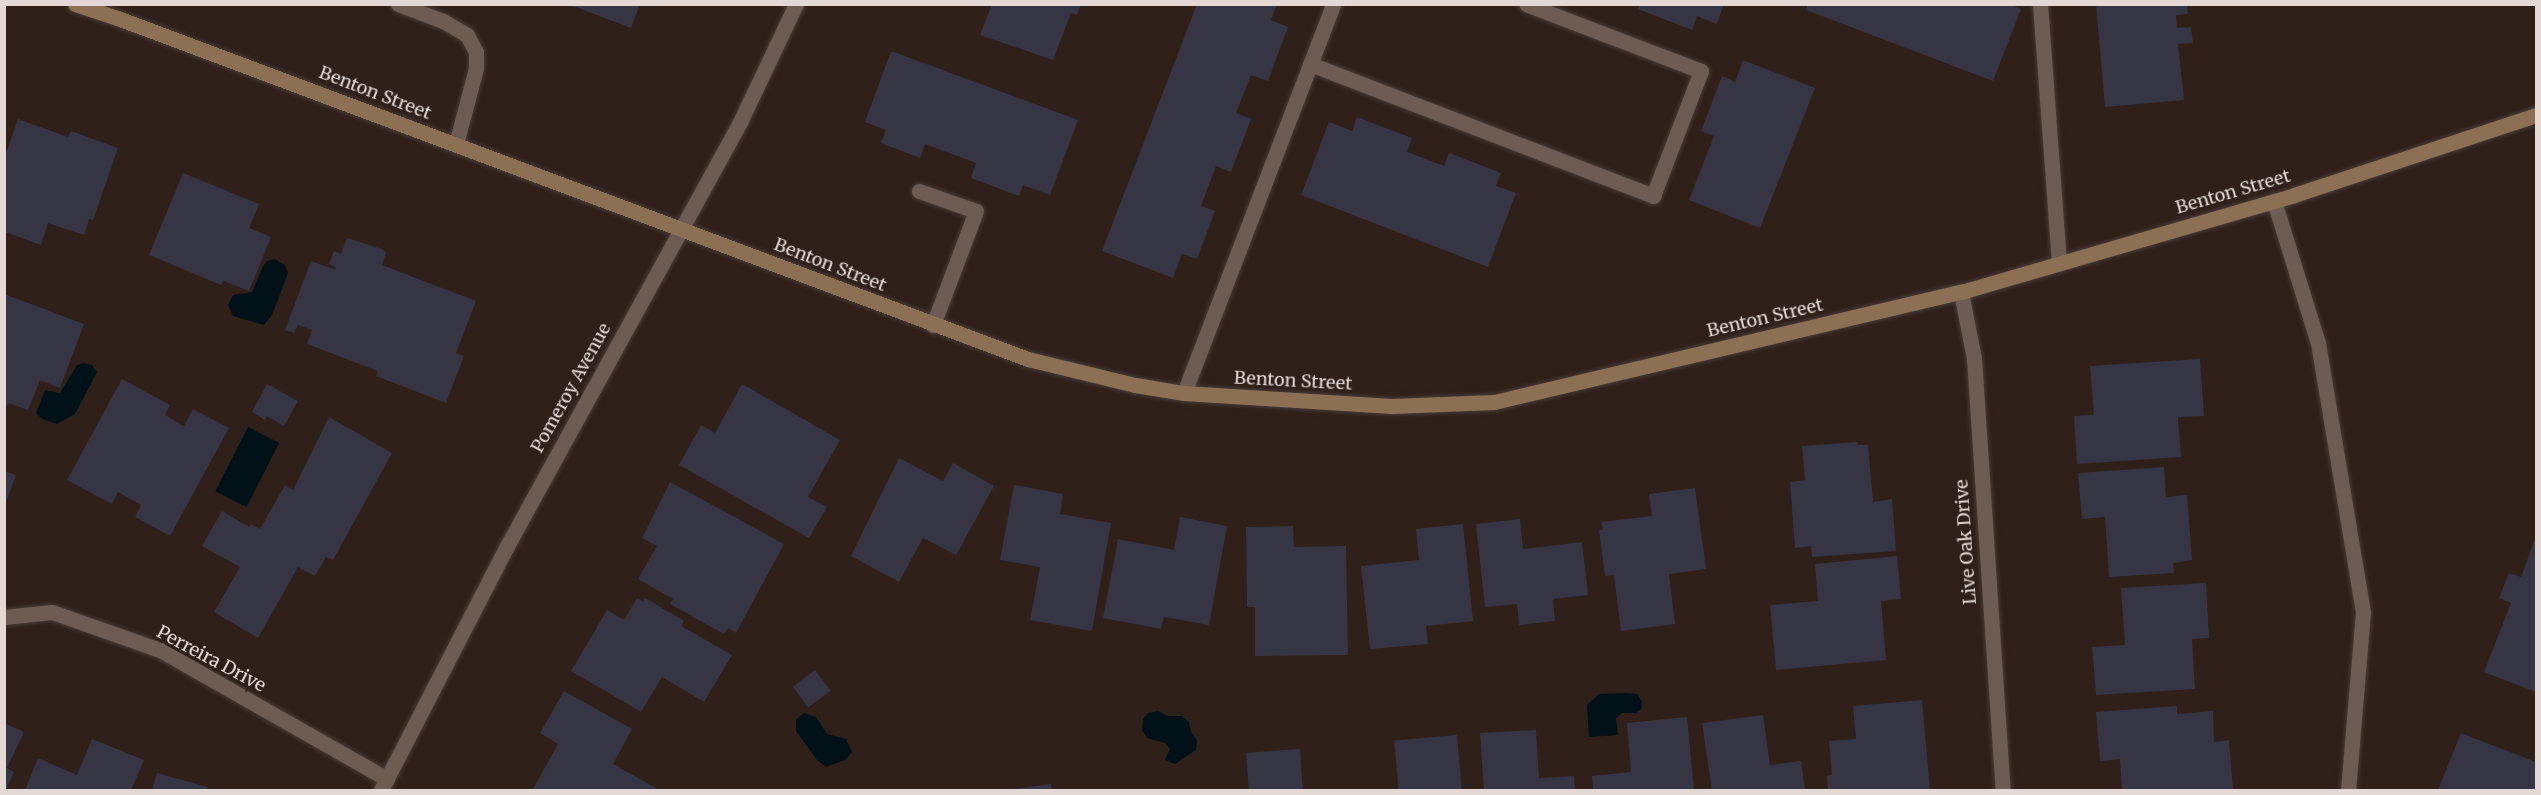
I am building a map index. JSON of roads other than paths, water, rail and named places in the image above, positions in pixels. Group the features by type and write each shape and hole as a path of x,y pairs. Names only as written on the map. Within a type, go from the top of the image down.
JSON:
{"main road":[{"name":"Benton Street","path":"75,4 111,10 456,144 1028,359 1135,385 1184,393 1392,406 1494,402 1961,292 2274,201 2536,115"}],"street":[{"path":"398,4 443,21 459,30 467,35 476,52 476,68 456,144"},
{"name":"Pomeroy Avenue","path":"384,784 507,546 740,122 795,4"},
{"path":"1184,393 1333,4"},
{"path":"1310,64 1653,196 1701,71 1526,4"},
{"path":"2040,4 2059,263"},
{"path":"919,191 976,211 933,325"},
{"path":"2274,201 2318,343 2363,612 2348,790"},
{"name":"Live Oak Drive","path":"1961,292 1974,358 2002,790"},
{"name":"Perreira Drive","path":"4,617 52,612 160,650 384,784"}]}
